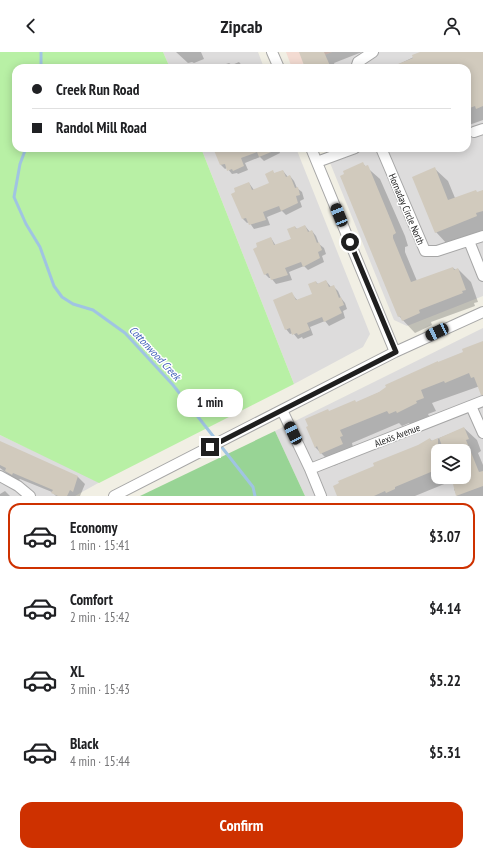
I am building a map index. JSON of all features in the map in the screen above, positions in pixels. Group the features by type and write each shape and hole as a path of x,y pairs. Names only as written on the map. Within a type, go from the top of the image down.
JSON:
{"street":[{"path":"272,52 276,64"},
{"path":"357,64 373,52"},
{"path":"313,152 396,352"},
{"path":"317,162 343,152"},
{"name":"Hornaday Circle North","path":"383,152 425,251 437,251 469,241"},
{"path":"483,236 469,241 483,276"},
{"path":"114,496 396,352 483,312"},
{"name":"Alexis Avenue","path":"310,469 483,401"},
{"path":"471,406 483,433"},
{"path":"282,410 321,496"},
{"path":"0,476 18,486 30,496"}],"shaded area":[{"path":"163,52 258,52 262,64 168,64"},
{"path":"286,52 332,52 302,64 290,64"},
{"path":"332,52 483,52 483,296 407,326 394,320 326,152 471,152 471,64 302,64"},
{"path":"203,152 298,152 370,334 363,347 294,384"},
{"path":"483,328 483,496 305,496 275,431"},
{"path":"0,435 100,482 75,496 0,496"}],"green space":[{"path":"0,52 163,52 168,64 12,64 12,152 203,152 294,384 99,483 0,435"},
{"path":"275,431 305,496 140,496"}],"building":[{"path":"299,52 324,52 329,64 304,64"},
{"path":"420,52 483,52 483,106 476,109 475,106 471,108 471,64 398,64 413,58 412,55"},
{"path":"215,152 257,152 241,158 244,166 233,171 232,169 227,171 225,164 220,165"},
{"path":"257,152 271,152 259,157"},
{"path":"363,162 365,166 368,165 396,233 393,235 393,238 411,282 453,267 454,270 458,268 466,290 462,291 463,293 419,310 420,313 402,321 400,316 398,317 340,176 344,174 343,171"},
{"path":"435,167 448,200 476,190 477,192 483,190 483,211 476,213 477,216 435,233 412,177"},
{"path":"273,170 274,173 283,170 286,177 290,175 295,188 298,187 300,195 296,196 298,203 281,211 279,206 263,212 266,220 249,225 246,218 242,219 231,194 235,192 234,188 249,182 252,190 269,183 265,174"},
{"path":"305,225 308,232 312,230 317,243 319,242 322,250 318,252 320,258 303,267 301,262 285,268 288,275 271,280 268,273 264,275 253,249 257,247 256,243 271,237 274,245 291,239 287,229 295,226 296,229"},
{"path":"326,280 329,287 334,285 339,298 341,297 344,305 339,307 342,313 324,322 322,317 307,323 310,330 298,335 297,333 292,335 290,328 285,330 273,300 292,292 296,300 312,294 308,284 316,281 317,284"},
{"path":"483,341 483,395 481,395 474,377 471,378 469,373 445,383 444,381 421,390 424,398 416,401 417,403 397,413 396,411 389,414 387,411 340,430 343,436 340,437 343,444 320,454 317,446 315,448 306,427 308,426 305,419 355,400 356,402 379,392 386,387 385,385 438,361 463,352 462,349"},
{"path":"464,427 469,439 466,440 468,444 441,444 439,438"},
{"path":"430,438 431,441 438,438 438,444 431,444 431,472 395,487 395,489 386,493 385,491 374,496 337,496 333,486 339,483 338,481 374,466 373,463 418,445"},
{"path":"0,441 78,476 73,492 70,490 67,496 58,496 51,493 53,490 5,471 6,468 0,465"},
{"path":"471,452 479,472 483,471 483,486 456,496 453,484 471,484"}],"waterway":[{"name":"Cottonwood Creek","path":"41,52 41,64"},
{"name":"Cottonwood Creek","path":"24,152 20,164 14,197 26,224 40,247 54,286 62,297 73,304 93,310 125,333 173,385 253,487 255,496"}],"route":[{"path":"210,447 396,352 350,242"}]}
